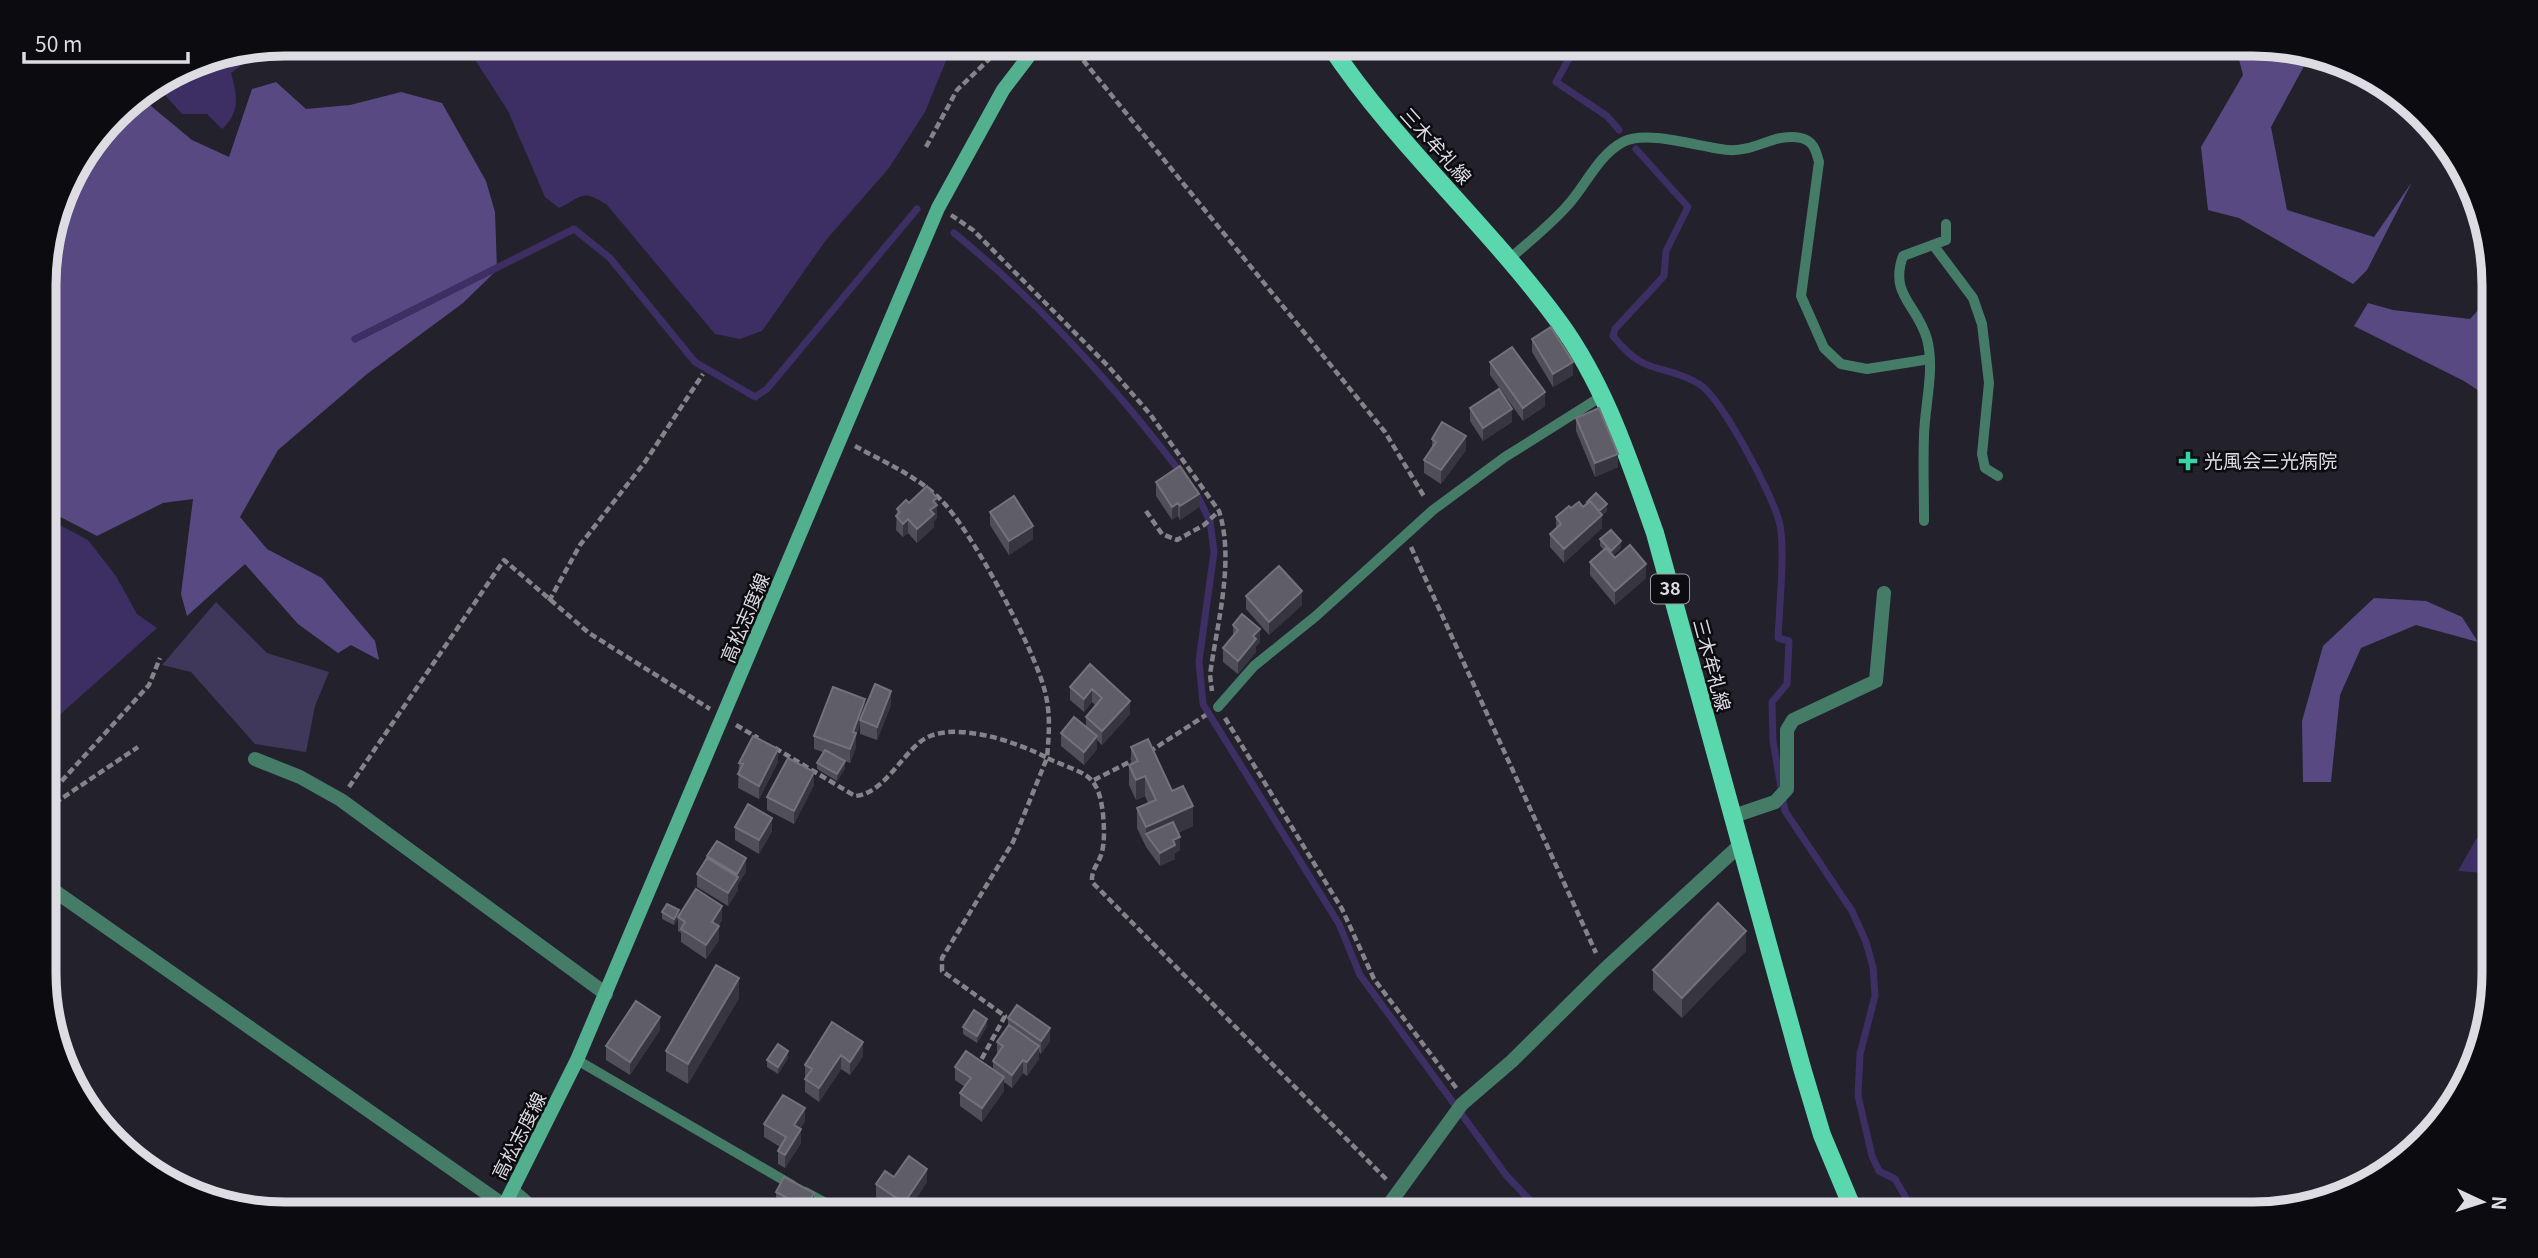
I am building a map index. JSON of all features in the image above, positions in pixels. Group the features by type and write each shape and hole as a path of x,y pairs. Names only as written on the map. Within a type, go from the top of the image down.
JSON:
{"main road":[{"name":"高松志度線","path":"507,1202 577,1060 606,994 938,208 1003,90 1029,56"},
{"name":"三木牟礼線","path":"1338,56 1375,108 1558,321 1602,396 1630,459 1655,533 1739,846 1822,1135 1850,1202"}],"street":[{"path":"1731,817 1775,802 1787,789 1787,730 1793,720 1876,681 1884,593"},
{"path":"255,759 300,777 341,800 606,994"},
{"path":"1392,1202 1452,1115 1739,846"},
{"path":"56,892 491,1202"},
{"path":"513,1191 526,1202"}],"lane":[{"path":"1508,260 1568,205 1594,169 1623,141 1647,137 1732,150 1760,145 1784,136 1805,138 1815,146 1819,162 1801,296 1824,348 1841,364 1867,369 1930,359"},
{"path":"1924,521 1924,434 1930,359 1927,339 1899,288 1897,273 1903,256 1946,240 1946,224"},
{"path":"1934,246 1973,298 1982,324 1989,383 1982,454 1985,468 1998,476"},
{"path":"1219,707 1254,666 1316,616 1433,510 1505,457 1602,396"},
{"path":"577,1060 743,1159 824,1202"}],"path":[{"path":"926,147 957,90 992,56"},
{"path":"1080,56 1385,432 1433,510"},
{"path":"938,208 973,230 1109,367 1150,414 1219,511 1224,529 1225,554 1210,675 1212,691 1261,781 1342,909 1374,979 1464,1103"},
{"path":"549,601 580,545 645,462 703,374"},
{"path":"841,440 911,476 940,499 958,520 1016,623 1044,688 1050,720 1047,758 1013,842 942,958 942,971 1005,1016 981,1060"},
{"path":"1146,511 1165,537 1177,540 1204,525 1219,511"},
{"path":"1405,534 1604,970"},
{"path":"341,800 504,560 589,633 855,796 864,795 876,786 921,740 939,731 976,734 1028,747 1094,780 1100,789 1105,838 1101,856 1091,872 1092,882 1401,1192"},
{"path":"56,787 149,685 160,658"},
{"path":"1094,780 1159,748 1205,716"},
{"path":"56,800 138,747"}],"shaded area":[{"path":"473,56 948,56 925,112 889,168 826,240 762,331 740,339 715,334 607,205 592,197 582,196 559,208 545,197 508,111"},
{"path":"2238,56 2283,58 2306,63 2271,127 2287,210 2374,237 2412,182 2367,270 2353,284 2239,218 2208,210 2201,147 2243,75"},
{"path":"246,59 231,73 235,89 235,110 222,129 207,114 182,114 165,95 167,90 197,73"},
{"path":"276,82 306,109 350,105 401,92 442,103 486,181 495,212 497,270 463,303 367,374 278,450 240,517 267,549 322,578 375,641 379,660 351,645 338,653 298,624 245,564 187,616 181,594 193,499 163,503 97,536 56,515 56,270 64,226 73,197 95,158 113,134 147,102 192,140 229,157 252,89"},
{"path":"2368,303 2393,310 2470,319 2482,306 2482,393 2464,381 2354,326"},
{"path":"56,523 88,540 116,576 137,614 157,628 56,718"},
{"path":"2374,598 2426,601 2462,617 2478,642 2416,625 2361,648 2340,695 2331,782 2303,782 2302,721 2323,646"},
{"path":"216,602 267,653 329,672 315,706 306,752 255,744 191,672 162,665"},
{"path":"2482,836 2482,873 2458,871 2476,839"}],"building":[{"path":"1551,327 1573,362 1553,374 1532,339"},
{"path":"1512,347 1545,392 1523,408 1490,362"},
{"path":"1499,389 1512,409 1483,428 1470,408"},
{"path":"1599,408 1618,454 1595,463 1576,418"},
{"path":"1442,422 1466,436 1441,470 1424,460 1436,442 1432,439"},
{"path":"1180,466 1199,494 1180,506 1178,503 1172,507 1156,482"},
{"path":"927,486 937,498 933,501 937,505 930,510 934,514 917,529 908,519 903,524 896,516 900,512 897,509 906,500 909,503"},
{"path":"1596,493 1607,504 1599,511 1590,501 1587,502"},
{"path":"1014,496 1033,526 1009,541 990,512"},
{"path":"1590,501 1602,515 1564,549 1550,534 1561,524 1556,517 1569,506 1571,508 1579,502 1583,507"},
{"path":"1611,530 1621,541 1611,551 1600,539"},
{"path":"1630,545 1646,564 1615,591 1590,562 1606,548 1615,558"},
{"path":"1279,566 1302,591 1269,622 1246,596"},
{"path":"1242,614 1260,629 1253,636 1256,639 1238,661 1223,648 1238,630 1233,625"},
{"path":"1090,664 1130,701 1102,731 1086,717 1102,698 1092,689 1084,699 1070,687"},
{"path":"875,684 891,691 877,727 860,720"},
{"path":"833,687 865,699 850,749 814,736"},
{"path":"1074,717 1097,736 1084,752 1061,733"},
{"path":"753,736 778,749 759,786 738,774 743,764 739,763"},
{"path":"1148,739 1172,791 1183,786 1193,806 1146,827 1137,808 1156,800 1145,776 1136,780 1129,765 1138,761 1131,747"},
{"path":"825,750 845,761 837,774 817,763"},
{"path":"788,758 814,772 794,811 767,797"},
{"path":"748,804 772,818 759,840 735,827"},
{"path":"1173,822 1180,837 1173,840 1175,845 1160,853 1146,834"},
{"path":"717,841 746,858 737,874 707,856"},
{"path":"707,858 738,877 728,893 697,874"},
{"path":"696,889 722,906 712,922 719,926 706,945 681,929 685,922 678,917"},
{"path":"1718,903 1746,931 1682,998 1653,970"},
{"path":"667,904 679,910 674,919 662,912"},
{"path":"716,965 739,978 688,1064 666,1051"},
{"path":"636,1001 660,1017 630,1062 606,1046"},
{"path":"1017,1005 1050,1028 1041,1041 1008,1018"},
{"path":"974,1010 987,1019 977,1036 963,1027"},
{"path":"832,1022 863,1042 850,1062 841,1055 819,1088 805,1079 812,1069 805,1065"},
{"path":"1009,1025 1039,1046 1027,1062 1023,1060 1012,1075 993,1061 1003,1046 997,1042"},
{"path":"778,1044 788,1051 778,1067 767,1060"},
{"path":"966,1051 1004,1077 982,1108 960,1093 971,1078 955,1067"},
{"path":"783,1095 805,1108 794,1125 801,1129 785,1155 778,1151 786,1137 764,1124"},
{"path":"909,1156 927,1169 905,1202 876,1184 885,1171 894,1177"},
{"path":"784,1177 814,1193 809,1202 795,1202 776,1192"}],"waterway":[{"path":"1570,56 1556,82 1607,116 1619,130"},
{"path":"1636,149 1688,207 1666,251 1664,276 1615,329 1613,336 1635,358 1645,364 1686,377 1708,393 1745,447 1779,521 1782,561 1778,638 1789,641 1787,684 1772,702 1773,741 1785,811 1852,911 1866,942 1873,967 1875,996 1860,1054 1858,1096 1872,1156 1879,1171 1895,1179 1906,1198 1905,1202"},
{"path":"355,339 574,229 610,258 695,362 755,397 767,389 917,209"},
{"path":"954,233 1046,316 1075,346 1181,473"},
{"path":"1195,491 1210,521 1214,552 1199,661 1203,704 1339,924 1360,975 1506,1175 1532,1202"}],"place":[{"name":"光風会三光病院","path":"2188,461"}]}
